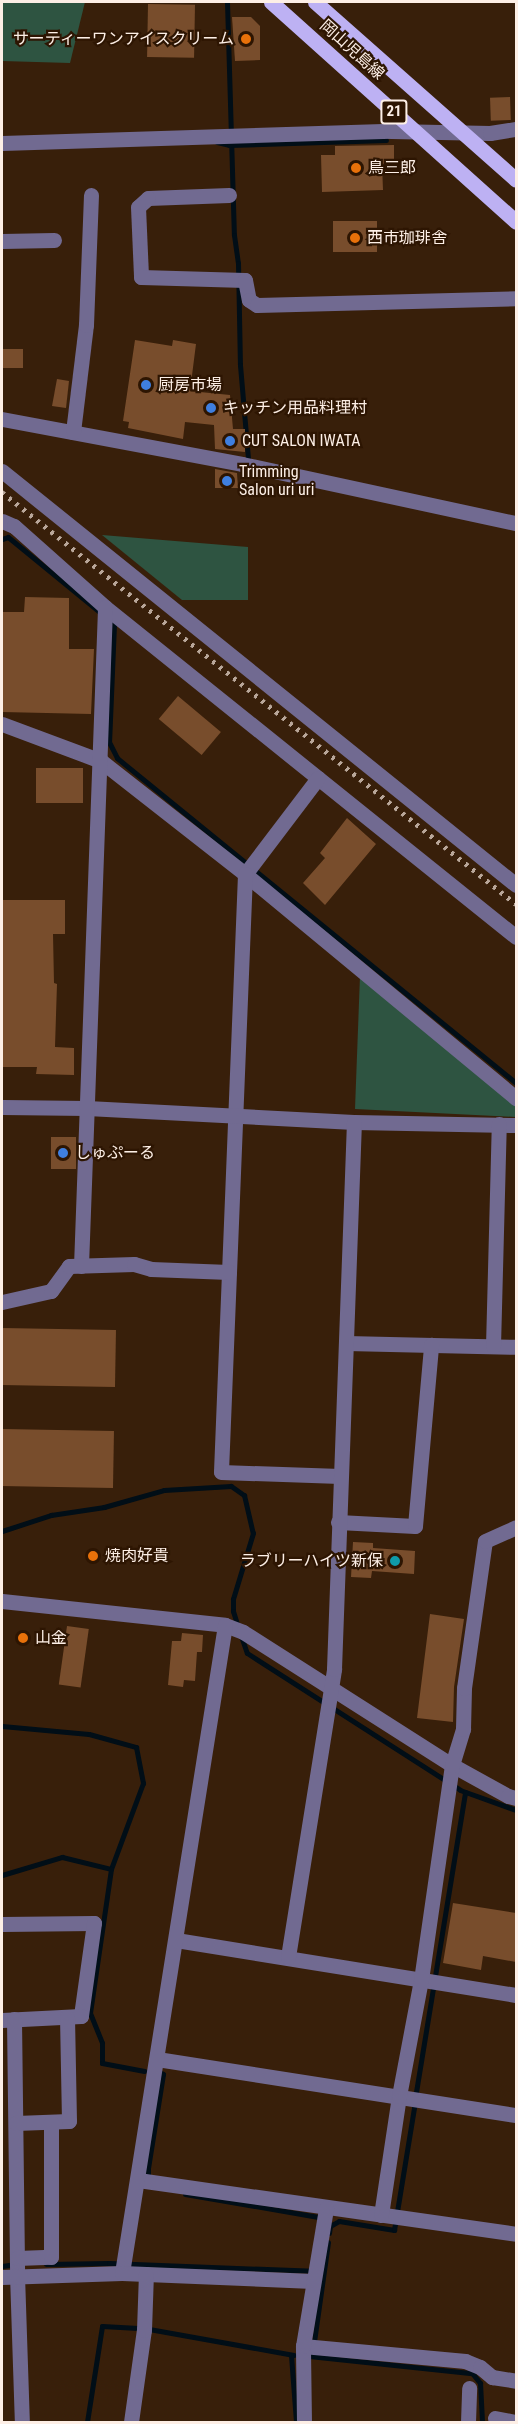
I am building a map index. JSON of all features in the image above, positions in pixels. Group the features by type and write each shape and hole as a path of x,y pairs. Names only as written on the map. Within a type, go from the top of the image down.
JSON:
{"main road":[{"name":"岡山児島線","path":"271,2 516,222"},
{"name":"岡山児島線","path":"315,2 516,180"}],"street":[{"path":"2,144 231,136 417,132 502,133 516,129"},
{"path":"73,432 86,325 91,195"},
{"path":"229,195 148,198 138,207 141,277 245,280 249,300 256,305 516,298"},
{"path":"2,241 54,240"},
{"path":"2,419 242,464 516,523"},
{"path":"2,471 516,885"},
{"path":"2,521 14,526 105,613 318,778 516,937"},
{"path":"81,1266 105,613"},
{"path":"2,724 101,760 249,869 516,1098"},
{"path":"318,778 249,869 234,1115 221,1472 340,1476"},
{"path":"2,1107 87,1108 354,1122 516,1125"},
{"path":"288,1957 329,1700 354,1122"},
{"path":"493,1346 499,1124"},
{"path":"2,1302 51,1291 69,1266 134,1264 151,1269 229,1272"},
{"path":"346,1343 516,1347"},
{"path":"338,1522 415,1526 431,1345"},
{"path":"391,2217 430,1982 450,1777 463,1729 464,1688 485,1541 516,1527"},
{"path":"2,1601 234,1628 329,1700 450,1777 516,1797"},
{"path":"123,2266 145,2181 157,2060 176,1940 234,1628"},
{"path":"2,1924 94,1923 81,2016 8,2019 16,2123 14,2268 22,2422"},
{"path":"176,1940 516,1995"},
{"path":"16,2123 69,2121 67,2017"},
{"path":"157,2060 516,2115"},
{"path":"14,2268 51,2257 51,2122"},
{"path":"145,2181 325,2214 391,2217 516,2234"},
{"path":"304,2422 314,2274 325,2214"},
{"path":"14,2268 123,2266 146,2274 314,2274"},
{"path":"131,2422 144,2330 146,2274"},
{"path":"310,2347 465,2361 480,2367 492,2377 516,2381"},
{"path":"468,2422 469,2388"},
{"path":"495,2418 516,2422"}],"green space":[{"path":"2,2 85,2 70,63 2,61"},
{"path":"102,535 248,547 248,600 182,600"},
{"path":"360,976 516,1104 516,1117 355,1109"}],"building":[{"path":"148,4 195,5 194,58 147,57"},
{"path":"232,17 251,17 260,26 260,60 235,61"},
{"path":"510,97 511,120 491,121 490,98"},
{"path":"394,145 394,163 382,164 383,190 322,192 321,155 335,155 335,146"},
{"path":"333,221 377,221 377,252 333,252"},
{"path":"135,340 172,346 173,340 196,344 190,391 230,395 233,429 245,429 245,452 215,449 214,425 185,422 183,439 128,428 129,422 123,421"},
{"path":"2,349 23,349 23,368 2,368"},
{"path":"57,379 69,381 66,408 52,406"},
{"path":"215,469 237,473 238,488 215,488"},
{"path":"25,597 69,598 69,649 94,649 91,714 2,712 2,612 24,612"},
{"path":"178,696 221,732 202,755 159,719"},
{"path":"36,768 83,768 83,803 36,803"},
{"path":"347,818 376,844 325,905 303,883 325,858 320,853"},
{"path":"2,900 65,900 65,934 53,934 54,983 57,984 55,1047 74,1048 74,1075 36,1074 37,1067 2,1067"},
{"path":"51,1137 76,1137 76,1169 51,1169"},
{"path":"2,1328 116,1330 115,1387 2,1385"},
{"path":"2,1429 114,1431 113,1488 2,1486"},
{"path":"353,1542 373,1543 373,1548 415,1551 414,1574 372,1571 371,1578 351,1577"},
{"path":"430,1614 464,1619 454,1687 453,1722 417,1718"},
{"path":"67,1626 89,1629 81,1687 59,1684"},
{"path":"182,1633 203,1635 202,1652 197,1652 195,1681 184,1680 183,1687 168,1685 172,1641 181,1641"},
{"path":"453,1903 516,1913 516,1962 483,1956 481,1970 443,1963"}],"waterway":[{"path":"227,2 234,235 238,263 240,365 248,458"},
{"path":"217,142 229,145 386,140"},
{"path":"2,539 8,537 101,613"},
{"path":"108,619 114,624 109,742 117,758 516,1083"},
{"path":"2,1531 51,1515 104,1507 164,1490 231,1486 244,1495 253,1533 233,1599 233,1611 238,1627"},
{"path":"241,1636 247,1653 460,1790 516,1810"},
{"path":"2,1726 89,1734 136,1747 143,1783 111,1869"},
{"path":"416,2092 465,1792"},
{"path":"2,1875 62,1857 111,1869 90,2013 102,2043 102,2063 144,2071"},
{"path":"148,2180 163,2074 161,2073"},
{"path":"329,2233 330,2226 339,2221 394,2230 415,2102"},
{"path":"185,2194 324,2218"},
{"path":"312,2356 328,2242"},
{"path":"46,2264 109,2263 313,2271"},
{"path":"2,2266 16,2264"},
{"path":"87,2422 102,2326 138,2328"},
{"path":"149,2329 294,2355"},
{"path":"291,2355 296,2422"},
{"path":"309,2356 472,2373 480,2383 482,2422"}],"railway":[{"path":"2,492 516,904"}],"place":[{"name":"サーティーワンアイスクリーム","path":"246,39"},
{"name":"鳥三郎","path":"356,168"},
{"name":"西市珈琲舎","path":"355,238"},
{"name":"厨房市場","path":"146,385"},
{"name":"キッチン用品料理村","path":"211,408"},
{"name":"CUT SALON IWATA","path":"230,441"},
{"name":"Trimming Salon uri uri","path":"227,481"},
{"name":"しゅぷーる","path":"63,1153"},
{"name":"焼肉好貴","path":"93,1556"},
{"name":"ラブリーハイツ新保","path":"395,1561"},
{"name":"山金","path":"23,1638"}]}
